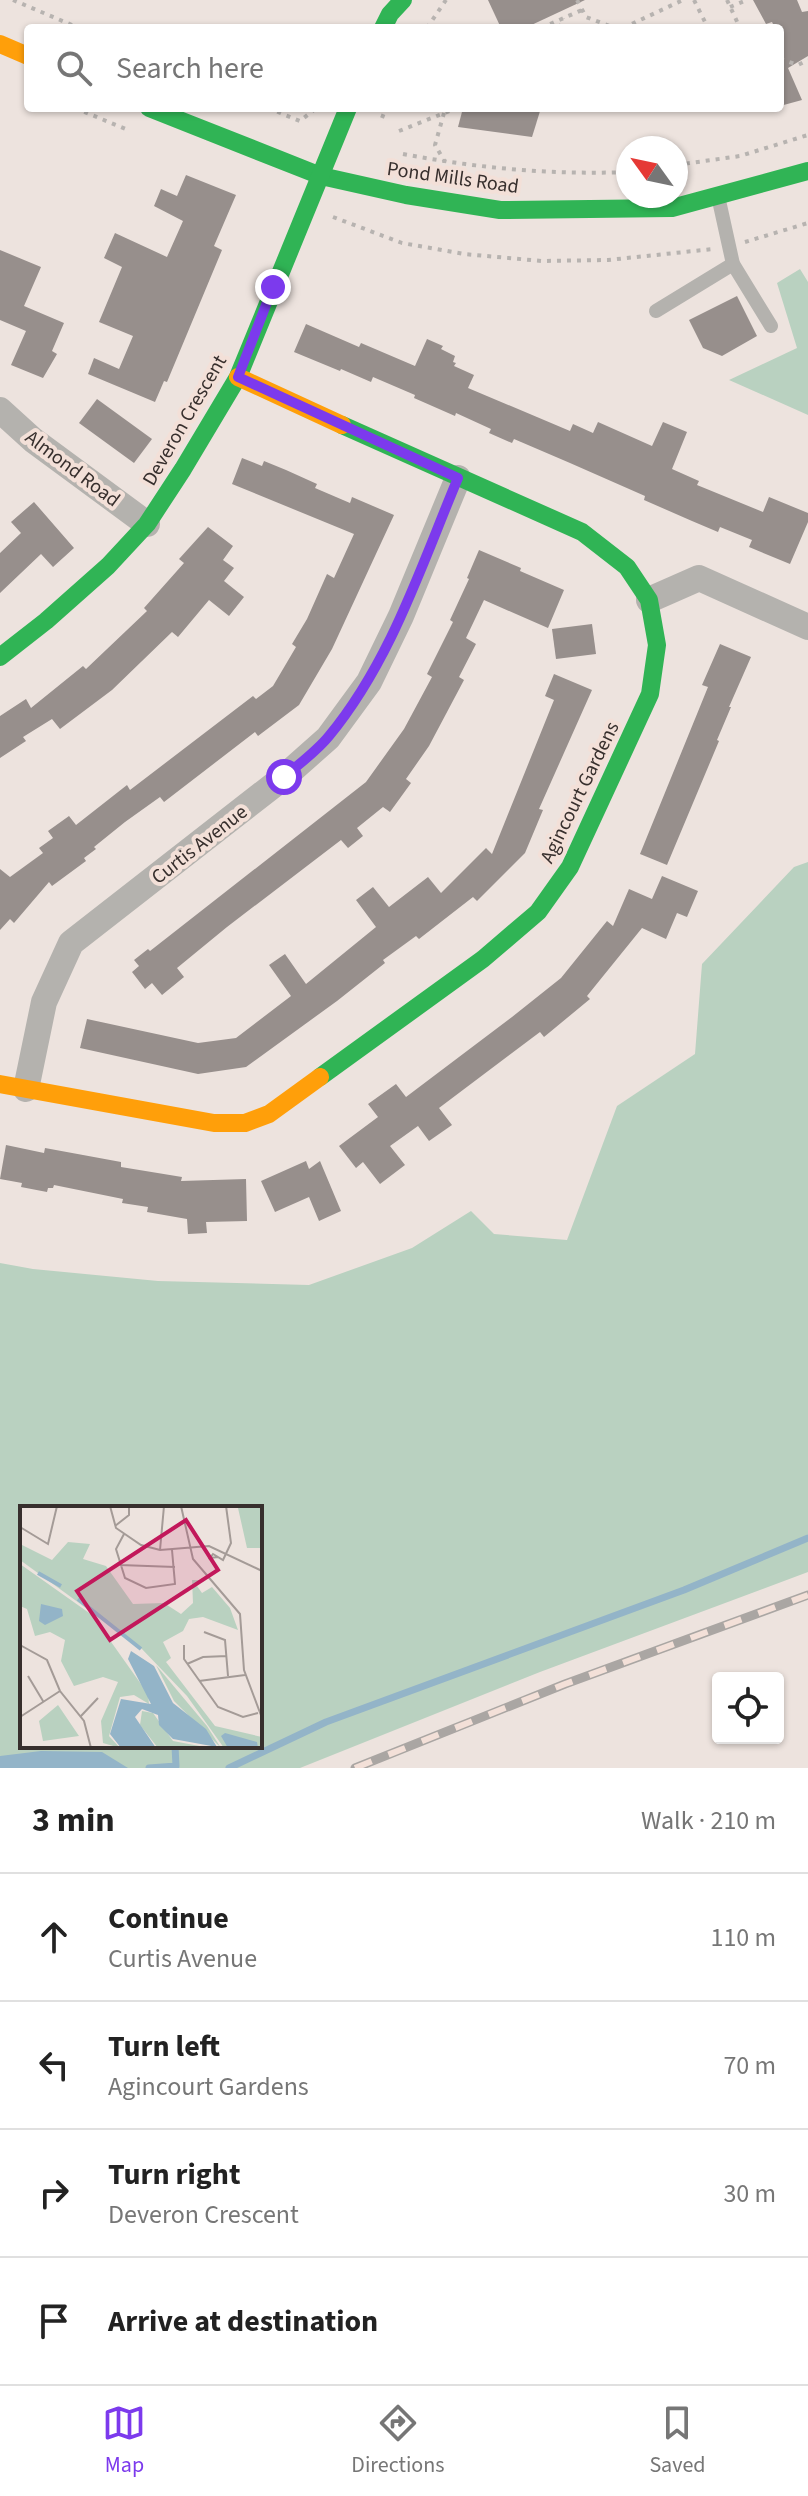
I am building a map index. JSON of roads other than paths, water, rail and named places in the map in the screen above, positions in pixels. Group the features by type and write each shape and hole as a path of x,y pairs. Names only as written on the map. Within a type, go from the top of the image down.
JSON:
{"street":[{"path":"385,24 403,0"},
{"path":"0,44 24,54"},
{"name":"Pond Mills Road","path":"159,112 321,176 406,195 500,210 672,208 808,171"},
{"name":"Deveron Crescent","path":"0,657 108,566 147,524 238,377 346,112"},
{"name":"Agincourt Gardens","path":"13,1086 214,1123 245,1123 269,1114 483,959 538,912 570,867 650,694 657,645 649,600 627,567 582,532 238,377"},
{"name":"Almond Road","path":"0,410 33,440 147,524"},
{"name":"Curtis Avenue","path":"13,1086 44,1002 71,943 284,777 328,738 369,682 401,616 458,478"},
{"path":"649,600 699,578 808,627"}],"lane":[{"path":"718,195 733,264 771,326"},
{"path":"656,311 733,264"}],"water":[{"path":"41,1751 102,1752 128,1768 0,1768 0,1756"}],"waterway":[{"path":"229,1768 326,1722 684,1590 808,1538"},
{"path":"149,1768 176,1766 175,1748"}],"railway":[{"path":"355,1768 565,1684 808,1595"}]}
